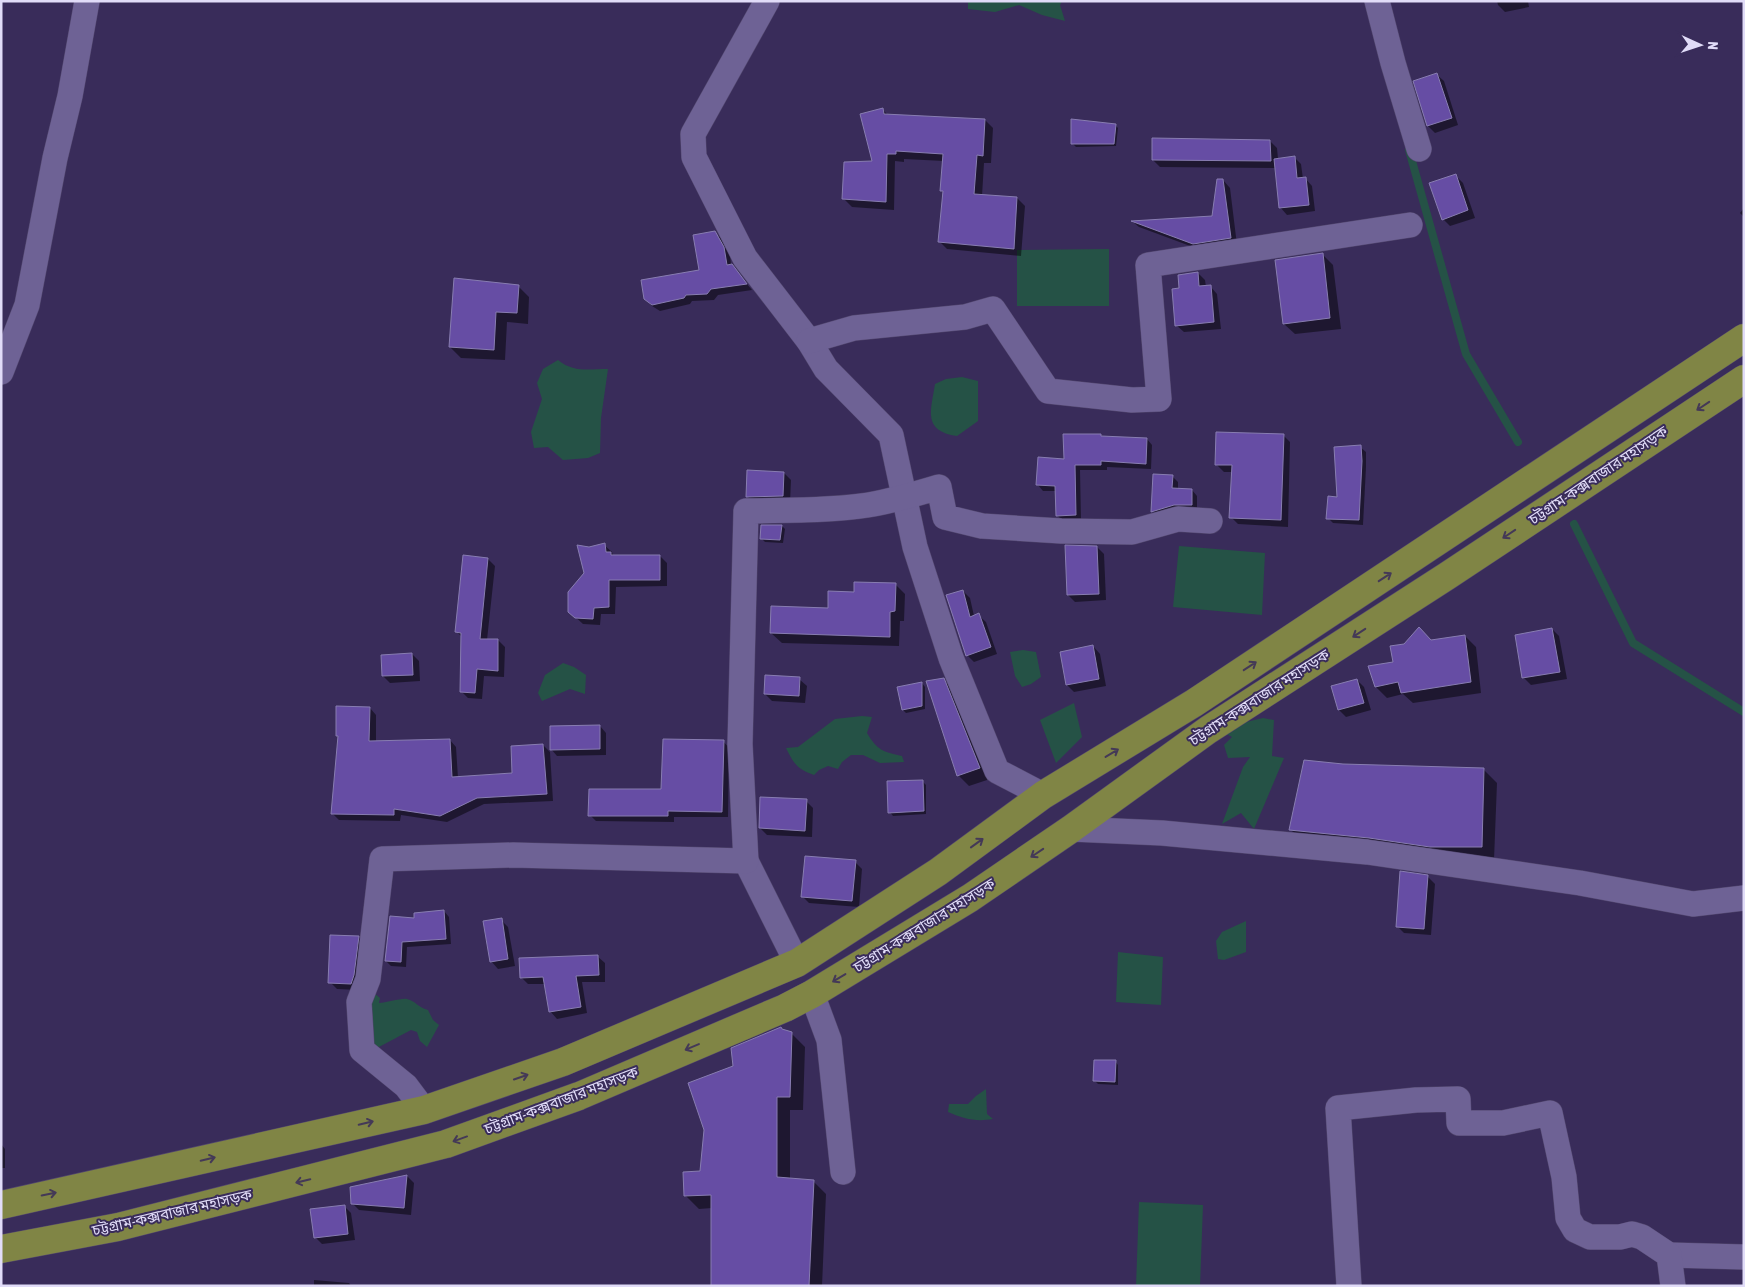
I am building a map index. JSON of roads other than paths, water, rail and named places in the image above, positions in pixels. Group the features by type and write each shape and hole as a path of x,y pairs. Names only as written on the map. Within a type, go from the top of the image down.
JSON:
{"highway":[{"name":"চট্টগ্রাম-কক্সবাজার মহাসড়ক","path":"1,1205 424,1110 563,1062 797,963 938,872 1043,795 1210,692 1744,338"},
{"name":"চট্টগ্রাম-কক্সবাজার মহাসড়ক","path":"1,1249 118,1227 446,1144 579,1096 785,1008 812,994 970,898 1071,829 1208,730 1447,576 1744,379"}],"street":[{"path":"1,372 27,305 55,158 70,96 87,1"},
{"path":"768,1 693,134 694,157 745,258 809,341 826,369 891,435 915,547 950,658 998,771 1043,795"},
{"path":"1377,1 1393,63 1419,149"},
{"path":"809,341 854,328 965,317 993,309 1048,391 1132,400 1159,399 1148,265 1410,225"},
{"path":"797,963 746,861 740,744 746,511 805,510 867,505 904,498 939,487 946,517 982,526 1061,531 1132,532 1178,519 1210,521"},
{"path":"1071,829 1162,833 1367,852 1571,882 1693,904 1744,898"},
{"path":"424,1110 406,1086 362,1050 359,1002 368,979 382,859 513,855 746,861"},
{"path":"812,994 829,1040 843,1172"},
{"path":"1349,1286 1338,1108 1390,1102 1458,1099 1459,1123 1503,1123 1550,1113 1564,1177 1568,1218 1575,1230 1590,1236 1620,1237 1632,1234 1642,1237 1669,1254 1744,1258"},
{"path":"1669,1254 1673,1286"}],"waterway":[{"path":"1409,150 1466,354 1518,442"},
{"path":"1574,524 1633,643 1744,712"}]}
